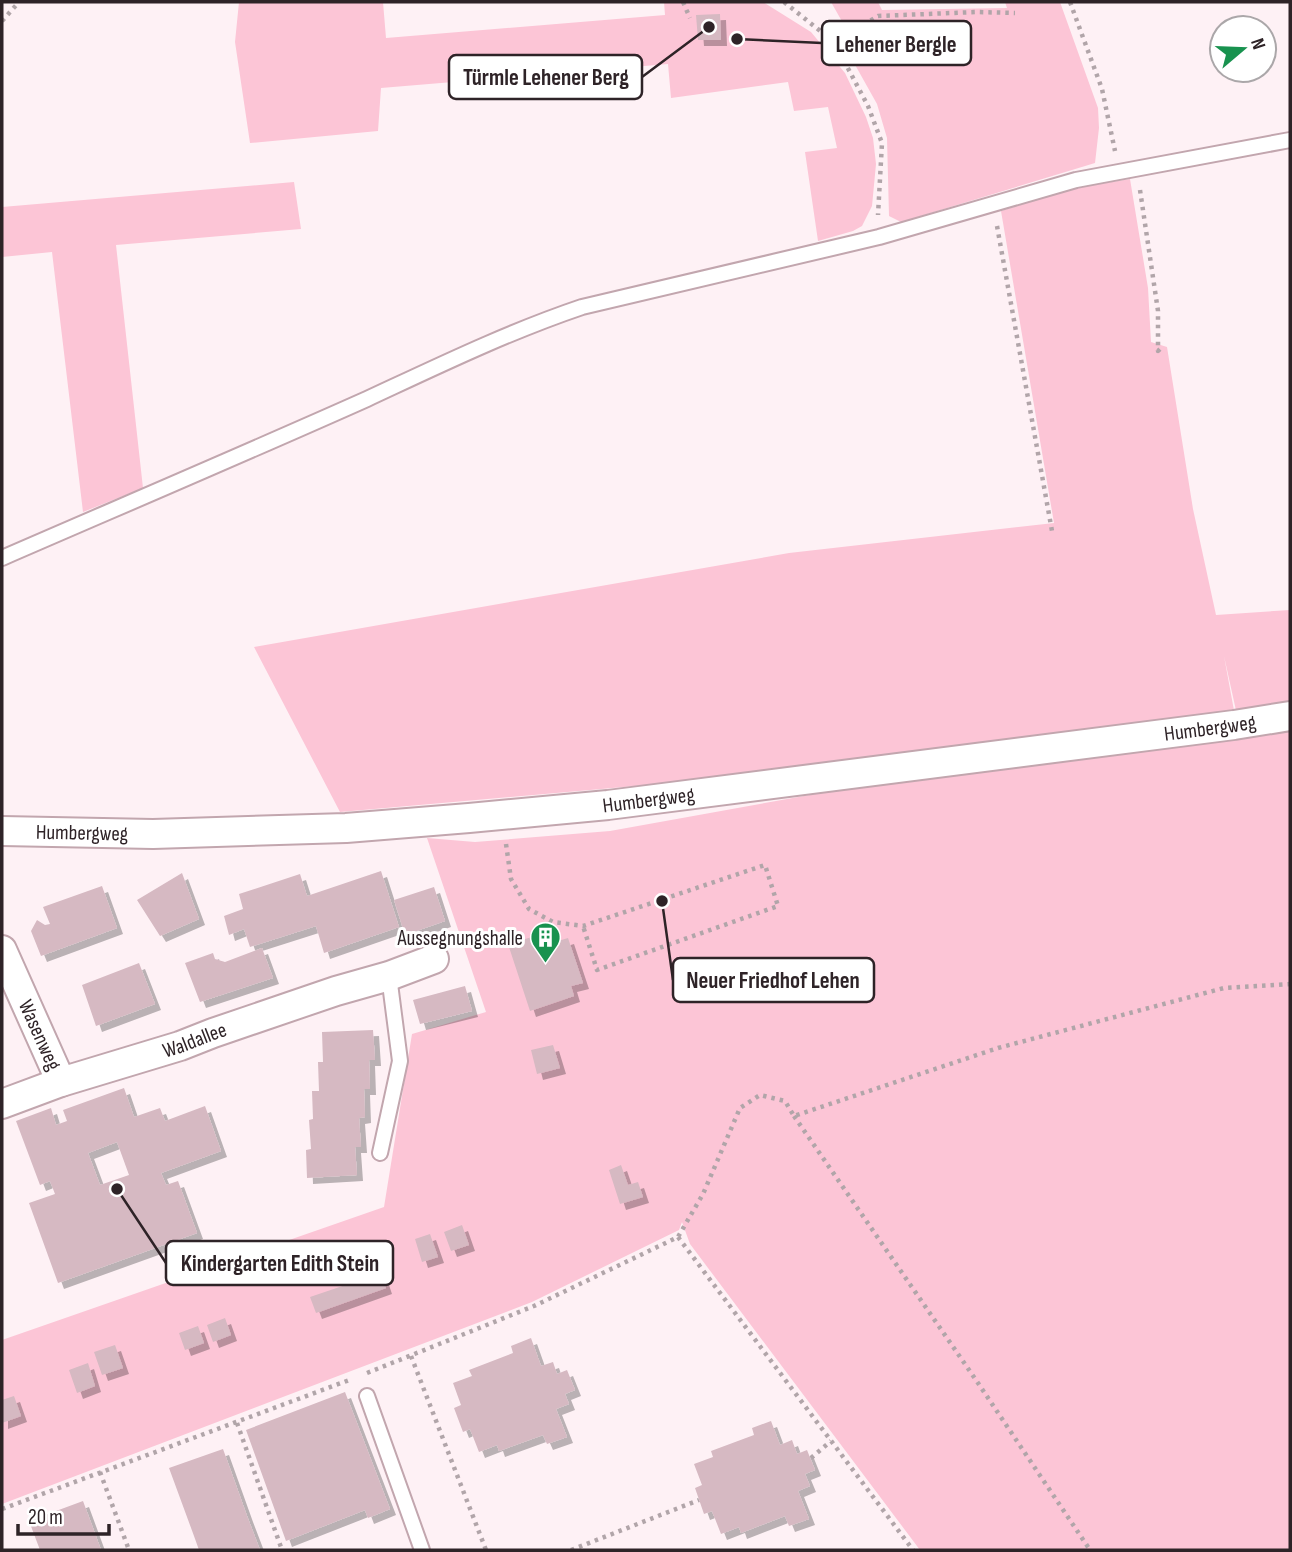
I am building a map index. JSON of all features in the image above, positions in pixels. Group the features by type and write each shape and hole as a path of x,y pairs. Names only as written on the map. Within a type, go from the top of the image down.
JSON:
{"street":[{"name":"Humbergweg","path":"2,831 153,834 332,829 503,815 608,805 1290,716"},
{"name":"Wasenweg","path":"2,950 61,1082"},
{"name":"Waldallee","path":"2,1104 434,959"}],"lane":[{"path":"2,558 356,404 467,352 539,321 582,307 879,237 1076,180 1290,140"},
{"path":"380,1153 400,1061 389,976"},
{"path":"367,1396 422,1550"}],"path":[{"path":"2,21 19,2"},
{"path":"683,2 690,19"},
{"path":"784,2 834,42 868,106 882,143 879,237"},
{"path":"1070,2 1102,89 1119,171"},
{"path":"834,42 878,16 1015,13"},
{"path":"1136,168 1158,311 1157,351 1160,349"},
{"path":"993,204 1052,531"},
{"path":"503,815 511,879 529,909 553,922 583,926 765,865 778,906 597,971 583,926"},
{"path":"794,1115 998,1048 1224,988 1290,984"},
{"path":"2,1509 411,1356 534,1306 678,1237 702,1194 740,1108 760,1094 785,1101 1090,1550"},
{"path":"678,1237 913,1550"},
{"path":"411,1356 486,1550"},
{"path":"237,1423 282,1550"},
{"path":"811,1458 831,1441"},
{"path":"100,1472 129,1550"},
{"path":"571,1550 699,1500"}],"shaded area":[{"path":"239,2 383,2 386,38 665,15 664,2 763,2 811,32 845,73 873,138 876,164 872,206 862,226 818,241 805,152 837,148 828,107 794,111 788,82 671,98 668,64 381,88 378,131 250,143 235,42"},
{"path":"831,2 878,2 882,10 1007,8 1005,2 1060,2 1098,108 1095,163 901,222 889,216 887,138 877,104 849,54 848,32"},
{"path":"1130,179 1148,288 1151,342 1167,347 1193,509 1216,615 1290,610 1290,706 1237,715 1224,656 1235,716 669,783 340,812 254,647 789,553 1054,523 1001,211 1075,188"},
{"path":"294,182 301,229 116,245 143,488 83,512 52,252 2,257 2,207"},
{"path":"1290,722 1290,1550 920,1550 690,1244 682,1222 679,1230 532,1302 2,1504 2,1340 384,1207 412,1034 486,1012 427,838 475,842 610,831 843,789"}],"building":[{"path":"720,14 721,40 698,40 696,15"},
{"path":"381,871 399,927 324,953 316,926 250,947 244,929 229,935 224,916 243,909 239,894 300,874 307,896"},
{"path":"182,873 199,919 160,936 137,900"},
{"path":"102,886 117,928 41,956 31,931 37,920 45,925 50,924 43,907"},
{"path":"434,887 445,921 405,935 394,900"},
{"name":"Aussegnungshalle","path":"532,937 535,948 568,938 583,983 571,986 574,996 530,1011 508,944"},
{"path":"262,948 273,978 200,1002 185,963 213,953 215,959 225,962"},
{"path":"139,963 155,1004 96,1026 82,985"},
{"path":"465,986 472,1011 420,1024 413,1000"},
{"path":"373,1030 375,1060 369,1060 370,1089 364,1089 365,1117 359,1118 361,1147 355,1147 357,1175 307,1178 306,1150 311,1149 309,1120 313,1119 312,1091 319,1091 318,1062 323,1062 322,1032"},
{"path":"553,1045 560,1068 537,1074 531,1050"},
{"path":"124,1088 134,1117 160,1108 165,1121 205,1106 221,1151 161,1173 166,1185 178,1181 197,1233 58,1283 29,1203 55,1194 50,1181 40,1185 16,1121 51,1108 56,1125 67,1121 63,1110","holes":["117,1142 129,1175 100,1185 88,1153"]},
{"path":"621,1165 628,1185 638,1182 643,1197 620,1204 609,1170"},
{"path":"462,1225 469,1245 451,1251 444,1232"},
{"path":"430,1234 438,1257 422,1262 415,1239"},
{"path":"381,1273 386,1288 316,1313 310,1297"},
{"path":"225,1318 231,1335 213,1342 207,1325"},
{"path":"198,1326 204,1343 185,1350 179,1333"},
{"path":"531,1338 541,1366 553,1362 557,1374 567,1370 575,1390 565,1394 569,1404 556,1409 567,1437 547,1444 543,1435 499,1451 497,1445 479,1452 470,1429 463,1432 454,1408 461,1405 453,1383 472,1376 469,1370 513,1353 511,1346"},
{"path":"115,1345 123,1368 102,1375 94,1352"},
{"path":"88,1363 95,1386 77,1393 69,1370"},
{"path":"345,1392 390,1509 368,1518 365,1510 286,1541 246,1430"},
{"path":"14,1396 21,1416 2,1423 2,1400"},
{"path":"771,1421 780,1445 792,1440 797,1454 807,1450 815,1470 805,1474 810,1486 798,1491 809,1519 789,1526 785,1516 741,1533 739,1527 721,1534 712,1511 704,1514 695,1488 702,1485 694,1464 713,1457 711,1451 754,1435 752,1428"},
{"path":"223,1449 260,1550 199,1550 169,1468"},
{"path":"83,1501 101,1550 40,1550 29,1521"}],"place":[{"name":"Türmle Lehener Berg","path":"709,27"},
{"name":"Lehener Bergle","path":"737,39"},
{"name":"Neuer Friedhof Lehen","path":"662,901"},
{"name":"Aussegnungshalle","path":"546,965"},
{"name":"Kindergarten Edith Stein","path":"117,1189"}]}
